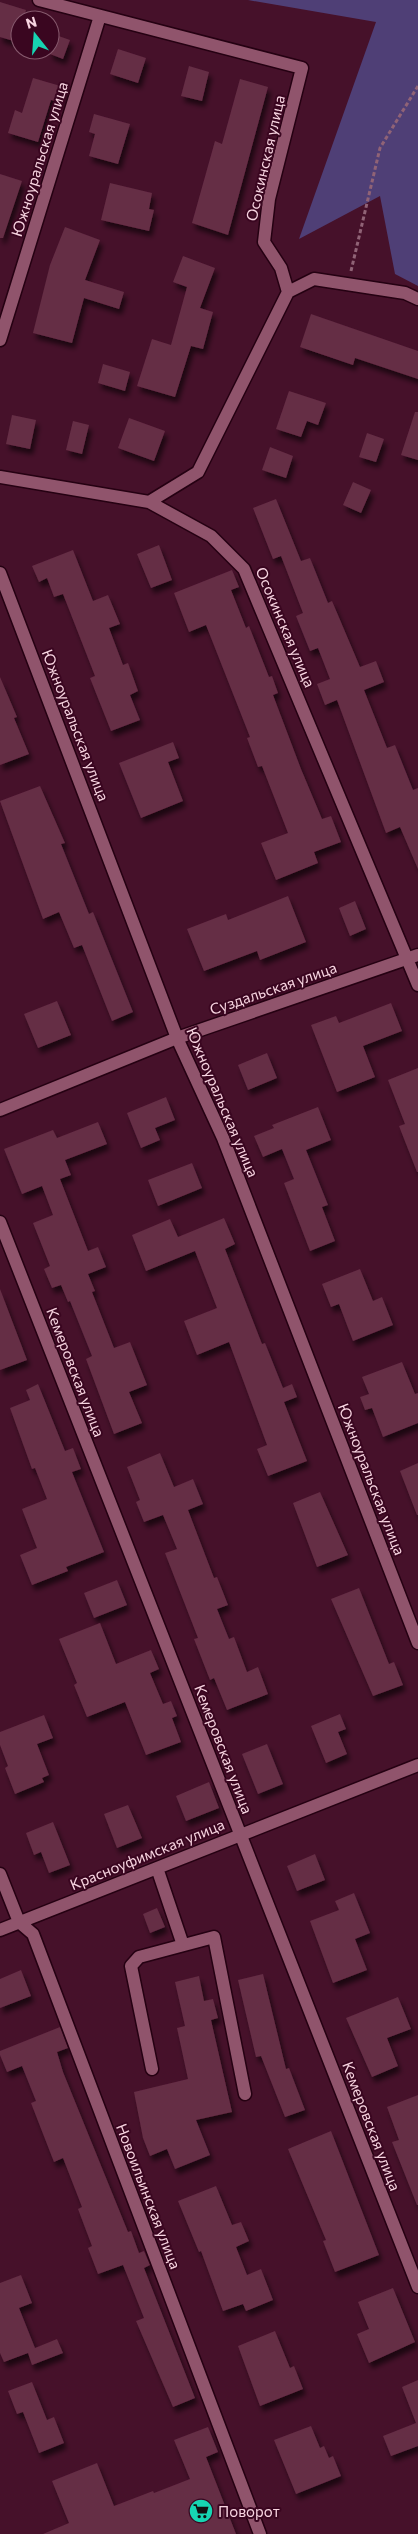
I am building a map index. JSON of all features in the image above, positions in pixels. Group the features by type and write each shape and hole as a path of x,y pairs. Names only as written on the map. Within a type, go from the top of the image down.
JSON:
{"street":[{"path":"39,0 100,16"},
{"name":"Осокинская улица","path":"100,16 302,68 269,200 264,242 281,268 288,292"},
{"name":"Южноуральская улица","path":"0,340 100,16"},
{"path":"149,502 198,472 288,292 314,279 405,293 418,299"},
{"name":"Осокинская улица","path":"0,477 149,502 211,536 244,569 413,957 418,984"},
{"name":"Южноуральская улица","path":"0,573 177,1038 223,1138 418,1643"},
{"name":"Суздальская улица","path":"0,1110 177,1038 413,957"},
{"name":"Кемеровская улица","path":"0,1222 418,2287"},
{"name":"Красноуфимская улица","path":"0,1930 418,1765"},
{"path":"156,1868 183,1945"},
{"name":"Новоильинская улица","path":"0,1874 19,1922 33,1934 260,2534"},
{"path":"152,2069 131,1966 139,1956 214,1937 245,2094"}],"path":[{"path":"348,284 380,148 418,86"}],"shaded area":[{"path":"248,0 418,0 418,286 395,274 380,196 299,239 376,22"}],"building":[{"path":"0,2 26,10 10,10 10,40 0,37"},
{"path":"60,36 70,40 63,59 60,58"},
{"path":"118,49 146,58 138,83 110,74"},
{"path":"189,66 209,72 202,101 181,96"},
{"path":"33,78 64,87 59,102 51,100 38,142 8,133 15,110 22,113"},
{"path":"240,79 268,87 228,235 192,223 215,141 222,144"},
{"path":"94,114 130,124 118,164 89,156 95,134 89,132"},
{"path":"0,174 22,181 3,238 0,238"},
{"path":"110,183 152,193 149,209 154,210 149,231 101,220"},
{"path":"65,227 100,240 85,280 124,292 119,309 84,298 72,343 33,333 50,265"},
{"path":"183,256 215,268 200,308 213,312 203,349 191,346 175,397 137,386 152,339 171,345 187,287 173,282"},
{"path":"311,314 418,351 418,379 355,358 353,365 300,347"},
{"path":"103,364 130,372 125,391 98,383"},
{"path":"289,391 326,403 318,425 307,421 301,437 276,429"},
{"path":"415,412 418,412 418,460 401,455"},
{"path":"12,415 36,420 30,449 6,444"},
{"path":"129,418 165,431 154,461 118,448"},
{"path":"73,421 89,425 82,454 66,450"},
{"path":"367,433 384,439 376,462 359,457"},
{"path":"270,447 293,456 286,478 262,470"},
{"path":"353,482 371,490 361,513 343,505"},
{"path":"276,499 301,561 310,558 328,603 332,601 360,667 376,661 384,682 364,690 387,748 395,745 413,790 418,788 418,869 400,827 386,833 337,700 325,705 317,684 330,679 318,648 310,651 296,616 303,613 281,556 273,559 253,508"},
{"path":"159,545 172,580 151,588 137,554"},
{"path":"73,550 93,601 108,595 120,624 109,628 123,665 128,663 138,691 130,695 140,720 111,731 90,678 95,676 63,594 54,597 47,578 39,582 32,566"},
{"path":"232,570 239,587 231,590 246,628 249,626 269,677 272,676 278,693 273,695 301,769 322,819 331,816 341,842 314,852 318,863 276,880 261,843 288,833 262,766 258,767 247,738 250,737 206,625 189,632 174,593"},
{"path":"0,677 17,717 14,718 29,754 0,765"},
{"path":"173,742 179,758 168,762 183,801 141,818 119,763"},
{"path":"40,786 65,843 61,844 89,914 93,912 133,1012 112,1021 82,945 74,948 59,912 43,919 0,801"},
{"path":"288,896 306,942 260,960 257,951 204,971 187,929 226,914 228,920"},
{"path":"355,901 366,929 350,936 339,908"},
{"path":"57,1001 71,1035 38,1048 24,1014"},
{"path":"391,1003 402,1031 363,1046 375,1077 337,1092 311,1025 336,1016 339,1023"},
{"path":"267,1053 277,1078 248,1090 238,1065"},
{"path":"418,1068 417,1172 399,1126 405,1124 388,1080"},
{"path":"166,1097 175,1120 155,1128 160,1140 141,1148 127,1113"},
{"path":"318,1107 331,1140 306,1150 328,1205 322,1207 335,1241 310,1251 284,1183 294,1179 282,1149 263,1157 254,1136 274,1128 272,1125"},
{"path":"98,1122 107,1144 65,1160 71,1175 60,1179 88,1251 98,1247 106,1267 88,1274 95,1291 92,1292 114,1348 130,1342 147,1385 129,1392 142,1423 114,1434 86,1359 92,1356 70,1301 68,1302 61,1285 52,1288 44,1269 50,1266 33,1223 53,1215 42,1186 22,1194 4,1149 53,1130 57,1138"},
{"path":"192,1163 202,1188 158,1206 148,1180"},
{"path":"224,1218 235,1244 225,1249 262,1344 265,1343 283,1388 292,1384 297,1397 284,1402 307,1461 268,1476 257,1449 267,1445 229,1342 197,1355 184,1321 217,1308 195,1251 146,1271 132,1235 170,1219 178,1237"},
{"path":"360,1269 373,1301 382,1297 393,1325 353,1341 339,1304 331,1307 322,1284"},
{"path":"0,1289 27,1360 0,1370"},
{"path":"402,1362 415,1394 418,1393 418,1423 383,1437 372,1408 365,1410 360,1397 369,1394 362,1377"},
{"path":"38,1384 65,1451 73,1448 81,1469 72,1472 104,1552 66,1567 68,1571 32,1585 20,1555 37,1548 22,1509 47,1499 35,1468 32,1469 10,1408 30,1400 26,1390"},
{"path":"160,1453 174,1487 193,1479 203,1504 188,1510 214,1578 217,1577 228,1605 217,1609 229,1639 234,1637 247,1672 258,1667 268,1694 227,1710 214,1678 210,1680 194,1639 198,1638 165,1553 177,1549 163,1515 144,1522 136,1502 140,1500 127,1467"},
{"path":"418,1463 418,1515 417,1515 400,1471"},
{"path":"320,1492 348,1555 317,1567 293,1503"},
{"path":"117,1580 127,1605 94,1618 84,1593"},
{"path":"359,1588 389,1664 394,1662 403,1685 373,1696 331,1599"},
{"path":"100,1623 116,1664 151,1650 159,1669 150,1673 163,1704 171,1701 177,1716 172,1718 181,1742 146,1755 125,1702 87,1717 74,1685 77,1683 59,1639"},
{"path":"340,1714 346,1729 338,1732 347,1754 326,1763 311,1726"},
{"path":"44,1715 53,1738 37,1744 49,1775 42,1778 44,1782 15,1794 5,1768 8,1766 0,1745 0,1732"},
{"path":"267,1744 283,1784 258,1794 242,1754"},
{"path":"209,1782 219,1808 186,1821 176,1796"},
{"path":"128,1805 142,1838 117,1848 104,1814"},
{"path":"53,1822 70,1865 49,1873 41,1852 34,1855 26,1833"},
{"path":"315,1854 325,1880 297,1891 287,1866"},
{"path":"354,1893 370,1933 355,1939 367,1970 333,1983 310,1921 339,1910 335,1901"},
{"path":"157,1908 165,1927 150,1933 143,1914"},
{"path":"21,1970 31,1996 0,2008 0,1979"},
{"path":"263,1974 286,2069 289,2068 305,2110 285,2117 261,2056 256,2057 238,1980"},
{"path":"199,1976 204,2001 213,1999 218,2018 211,2020 232,2112 196,2120 210,2155 175,2169 167,2149 150,2156 143,2138 134,2092 188,2079 177,2028 185,2026 175,1982"},
{"path":"398,1997 411,2029 387,2038 398,2066 372,2077 346,2018"},
{"path":"60,2027 68,2048 57,2052 63,2072 128,2232 131,2231 139,2253 144,2251 150,2265 144,2268 195,2398 173,2407 136,2321 144,2318 123,2265 98,2274 88,2248 92,2246 78,2209 82,2207 63,2158 54,2162 31,2103 36,2101 22,2066 7,2072 0,2055 0,2051"},
{"path":"418,2095 417,2205 392,2142 399,2140 387,2107"},
{"path":"331,2131 379,2255 335,2272 323,2241 326,2240 288,2149"},
{"path":"216,2186 232,2225 241,2222 249,2241 236,2247 247,2275 261,2269 273,2300 246,2311 243,2304 223,2311 201,2251 199,2252 178,2201"},
{"path":"21,2275 32,2303 19,2308 35,2348 57,2339 63,2353 32,2365 28,2353 4,2362 0,2353 0,2283"},
{"path":"393,2288 415,2342 369,2363 357,2334 369,2329 358,2302"},
{"path":"275,2331 290,2368 294,2366 303,2389 260,2406 238,2346"},
{"path":"418,2380 418,2446 391,2456 383,2436 416,2423 402,2387"},
{"path":"32,2382 47,2420 54,2417 64,2443 39,2453 23,2412 17,2414 8,2391"},
{"path":"311,2426 320,2448 324,2446 329,2458 333,2456 341,2476 296,2494 274,2440"},
{"path":"208,2427 218,2452 206,2457 236,2534 43,2534 69,2523 52,2481 97,2463 114,2506 153,2491 154,2493 190,2479 174,2440"}],"place":[{"name":"Поворот","path":"201,2511"}]}
